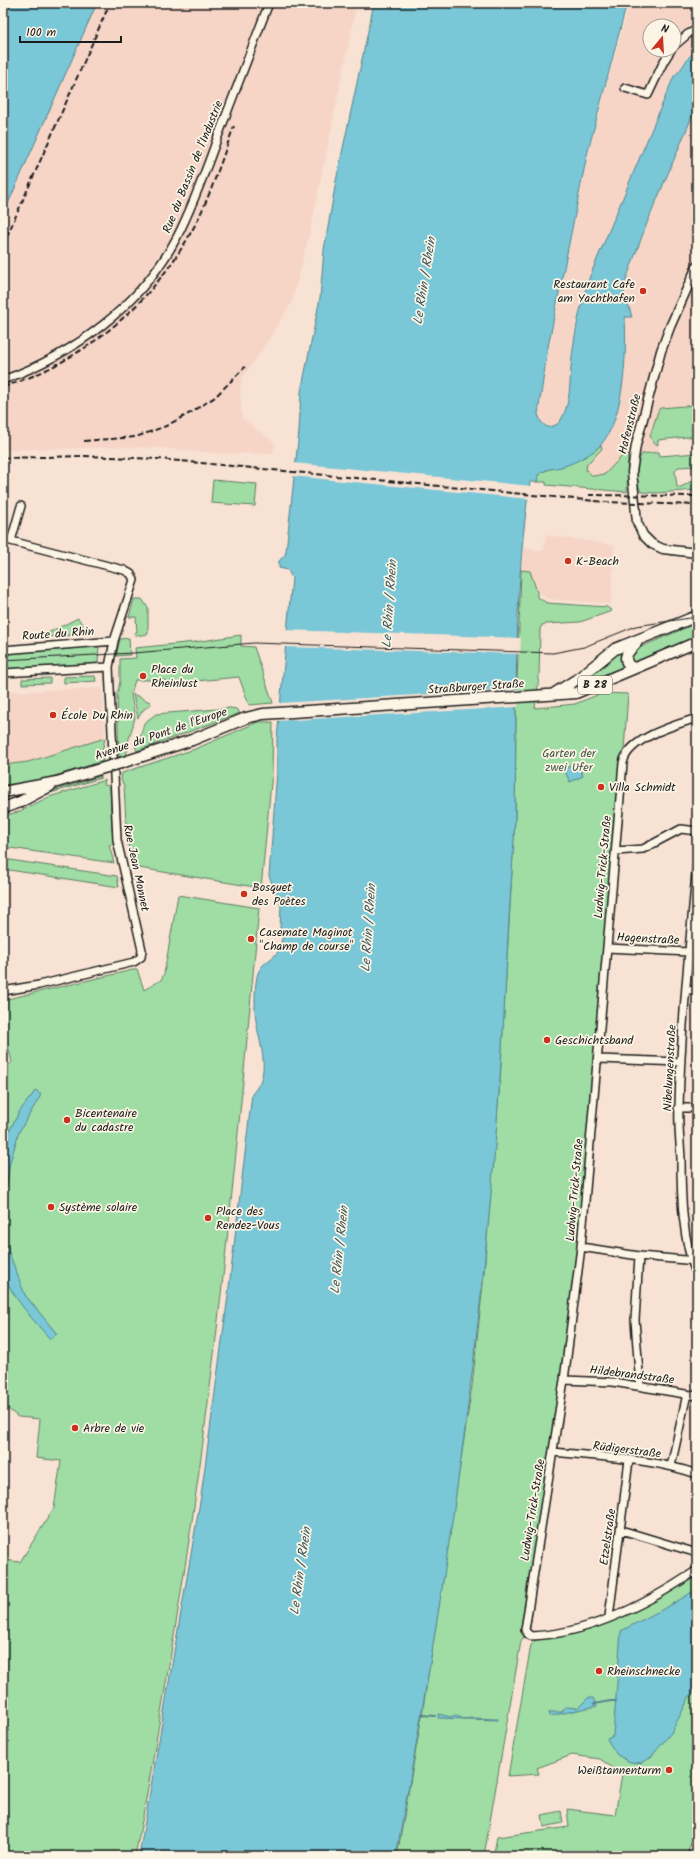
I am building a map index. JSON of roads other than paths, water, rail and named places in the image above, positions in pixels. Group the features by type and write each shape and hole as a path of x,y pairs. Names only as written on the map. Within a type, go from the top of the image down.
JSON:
{"main road":[{"name":"Straßburger Straße","path":"554,694 579,678 615,649 697,616"},
{"path":"635,668 627,663 626,655 638,640"},
{"name":"Straßburger Straße","path":"273,714 576,693 697,642"},
{"name":"Avenue du Pont de l'Europe","path":"3,792 57,782 192,740 246,718 273,714"},
{"name":"Avenue du Pont de l'Europe","path":"3,808 20,802 57,782"}],"street":[{"name":"Rue du Bassin de l'Industrie","path":"3,380 52,359 88,336 129,301 157,269 177,238 185,220 269,3"},
{"path":"682,39 697,29"},
{"path":"625,88 648,95 666,58"},
{"name":"Hafenstraße","path":"697,266 661,351 636,445 632,472 638,522 643,534 652,544 663,549 697,553"},
{"path":"3,539 11,541 21,506"},
{"name":"Rue Jean Monnet","path":"3,991 39,985 134,962 138,960 142,954 126,872 117,840 109,667 114,641 134,580 131,574 124,570 11,541"},
{"name":"Route du Rhin","path":"3,650 114,641"},
{"path":"3,673 109,667"},
{"name":"Ludwig-Trick-Straße","path":"609,1617 576,1629 536,1636 528,1634 525,1630 564,1380 581,1247 599,1059 607,948 624,758 631,747 650,736 697,718"},
{"path":"616,851 643,849 681,829 697,831"},
{"name":"Nibelungenstraße","path":"697,862 678,1108 681,1193 687,1239 697,1275"},
{"name":"Hagenstraße","path":"607,948 689,952"},
{"path":"686,990 697,990"},
{"path":"599,1059 681,1062"},
{"path":"678,1108 697,1108"},
{"path":"581,1247 639,1256 694,1261"},
{"path":"639,1256 635,1320 640,1386"},
{"name":"Hildebrandstraße","path":"564,1380 613,1382 697,1396"},
{"path":"671,1466 687,1394"},
{"name":"Rüdigerstraße","path":"552,1452 671,1466 697,1474"},
{"name":"Etzelstraße","path":"609,1617 629,1460"},
{"path":"621,1530 697,1553"},
{"path":"609,1617 661,1592 697,1570"}],"water":[{"path":"3,3 97,3 3,215"},
{"name":"Le Rhin / Rhein","path":"374,3 627,3 587,155 548,347 538,414 541,422 547,427 554,426 559,422 567,406 574,343 580,309 590,276 674,76 689,56 696,51 697,105 647,223 624,285 624,298 627,301 632,317 625,317 626,332 622,389 612,426 604,440 594,451 569,464 543,472 538,475 537,482 530,482 518,606 515,828 503,1038 493,1176 460,1469 446,1566 414,1760 396,1856 139,1856 201,1496 228,1296 252,1094 259,1084 262,1074 262,1052 256,1017 256,981 258,973 262,967 278,951 283,935 280,928 281,905 269,876 277,771 277,739 292,578 288,570 279,568 279,561 285,555 286,551 299,432 301,392 320,298 324,250 336,181"},
{"path":"577,763 583,776 570,782 564,769"},
{"path":"36,1090 41,1095 19,1132 10,1162 7,1186 3,1185 3,1143 19,1112"},
{"path":"3,1221 6,1221 6,1242 8,1250 25,1295 57,1334 50,1339 23,1307 6,1280 2,1260"},
{"path":"697,1589 697,1686 671,1733 650,1758 641,1763 630,1762 617,1755 607,1739 613,1736 621,1631 671,1605"},
{"path":"588,1698 593,1698 597,1706 550,1716 549,1712 562,1712 565,1707 578,1708"},
{"path":"439,1714 450,1717 456,1715 463,1719 438,1718"},
{"path":"480,1718 498,1720 464,1719"}],"waterway":[{"path":"594,1704 616,1701"},
{"path":"422,1715 435,1716"},
{"path":"692,1845 697,1830"},
{"path":"687,1856 689,1851"}],"tram line":[{"path":"3,660 133,653 254,643 553,653 584,647 636,626 697,617"}],"railway":[{"path":"3,245 110,3"},
{"path":"3,387 35,375 64,360 93,342 119,322 143,299 164,274 183,246 199,217 234,126"},
{"path":"84,441 136,437 166,426 215,397 245,367"},
{"path":"3,458 85,456 159,459 606,502 697,505"},
{"path":"589,495 697,496"}],"place":[{"name":"Restaurant Cafe am Yachthafen","path":"643,291"},
{"name":"K-Beach","path":"568,561"},
{"name":"Place du Rheinlust","path":"143,676"},
{"name":"École Du Rhin","path":"53,715"},
{"name":"Villa Schmidt","path":"601,787"},
{"name":"Bosquet des Poètes","path":"244,894"},
{"name":"Casemate Maginot \"Champ de course\"","path":"251,939"},
{"name":"Geschichtsband","path":"547,1040"},
{"name":"Bicentenaire du cadastre","path":"67,1120"},
{"name":"Système solaire","path":"51,1207"},
{"name":"Place des Rendez-Vous","path":"208,1218"},
{"name":"Arbre de vie","path":"75,1428"},
{"name":"Rheinschnecke","path":"599,1671"},
{"name":"Weißtannenturm","path":"669,1770"}],"park label":[{"name":"Garten der zwei Ufer","path":"569,760"}]}
